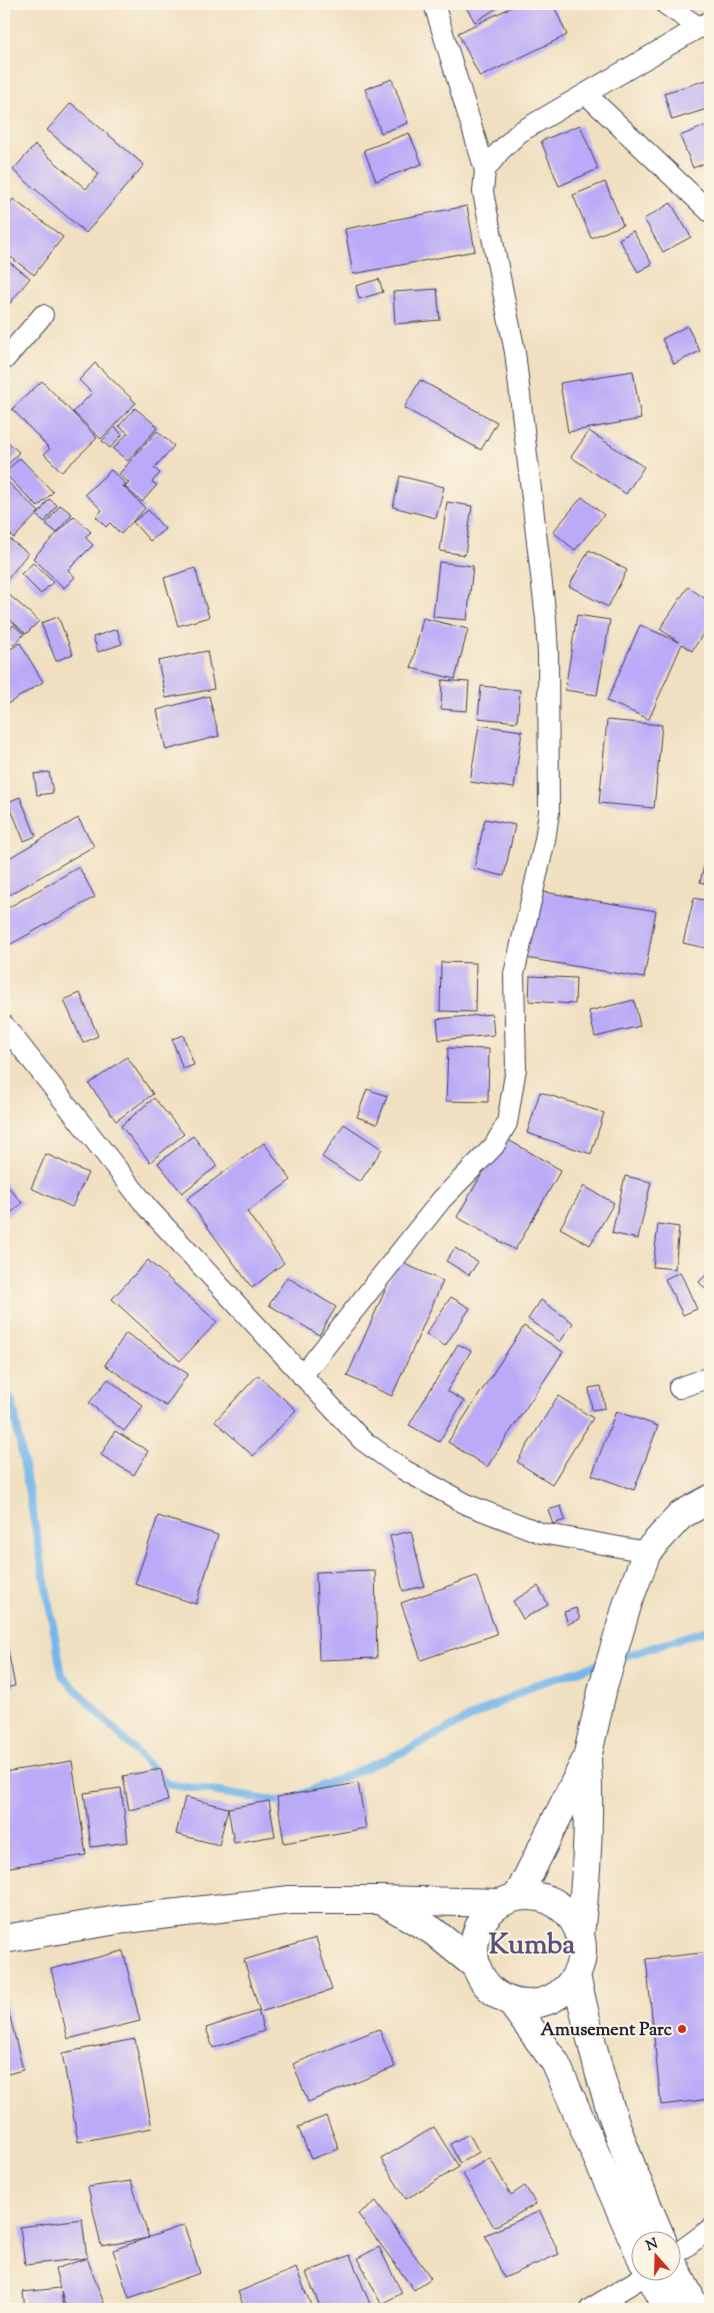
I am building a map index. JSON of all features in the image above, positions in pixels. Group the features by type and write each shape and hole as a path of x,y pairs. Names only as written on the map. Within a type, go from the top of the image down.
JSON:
{"main road":[{"path":"580,1934 587,1877 589,1806 587,1758 603,1687 628,1602 647,1552 681,1515 710,1499"},
{"path":"587,1758 509,1900 486,1915 477,1930 473,1948 476,1966 483,1982 495,1993 510,2002 555,2062 635,2230"},
{"path":"4,1939 117,1920 290,1900 509,1900 538,1896 556,1903 572,1916 580,1934 583,1948 581,1963 576,1976 564,1991 547,2001 528,2004 510,2002"},
{"path":"380,1900 433,1931 476,1966"},
{"path":"576,1976 590,2040 607,2098 627,2156 658,2230"},
{"path":"658,2280 668,2309"},
{"path":"666,2280 696,2309"}],"street":[{"path":"302,1376 442,1199 494,1146 507,1123 516,1068 514,974 545,840 549,812 548,654 516,362 483,192 485,170 434,4"},
{"path":"665,4 705,24"},
{"path":"485,170 500,151 520,132 705,24"},
{"path":"586,94 710,212"},
{"path":"4,360 43,315"},
{"path":"4,1025 147,1206 362,1440 404,1470 468,1505 541,1533 647,1552"},
{"path":"679,1388 710,1377"},
{"path":"682,2250 710,2229"},
{"path":"590,2309 634,2280"}],"building":[{"path":"464,4 503,4 475,22"},
{"path":"518,4 553,4 567,35 480,77 458,33"},
{"path":"392,79 408,123 381,133 365,89"},
{"path":"707,80 710,90 710,108 672,120 664,93"},
{"path":"71,103 144,165 86,233 13,170 35,145 86,189 99,174 47,130"},
{"path":"710,124 710,161 693,168 680,136"},
{"path":"580,125 598,169 559,186 541,141"},
{"path":"409,133 422,164 376,181 364,150"},
{"path":"605,182 623,225 591,238 573,195"},
{"path":"13,199 63,237 34,275 4,252 4,212"},
{"path":"671,203 691,237 663,252 644,219"},
{"path":"467,206 475,251 353,274 345,229"},
{"path":"633,231 652,264 638,272 619,239"},
{"path":"4,258 30,278 4,311"},
{"path":"379,279 383,292 359,299 356,286"},
{"path":"437,289 440,320 395,324 393,292"},
{"path":"687,326 700,351 674,364 662,339"},
{"path":"95,363 136,403 101,439 73,412 92,393 79,380"},
{"path":"633,371 641,419 568,432 560,383"},
{"path":"420,380 497,422 481,450 404,408"},
{"path":"42,381 97,438 62,472 44,454 50,449 12,409"},
{"path":"135,408 158,427 128,461 113,449 128,433 119,426"},
{"path":"115,427 122,435 110,448 102,441"},
{"path":"157,431 174,446 154,468 160,473 152,482 157,485 142,502 125,487 129,483 119,474"},
{"path":"589,431 644,467 626,494 571,457"},
{"path":"4,439 19,452 4,469"},
{"path":"20,458 53,492 38,507 4,473"},
{"path":"111,470 126,484 123,486 145,508 121,534 110,523 106,527 96,517 102,510 85,494"},
{"path":"400,476 444,487 436,518 393,507"},
{"path":"4,478 39,512 14,538 4,528"},
{"path":"582,497 604,515 575,550 553,532"},
{"path":"49,499 57,505 45,522 37,516"},
{"path":"447,502 472,506 465,555 440,551"},
{"path":"60,505 72,514 57,533 46,524"},
{"path":"148,510 165,529 150,541 133,522"},
{"path":"74,516 91,532 85,537 93,545 68,570 75,577 64,588 33,558"},
{"path":"4,535 28,553 4,584"},
{"path":"589,550 627,570 608,607 569,586"},
{"path":"439,562 473,566 467,620 433,617"},
{"path":"33,563 53,582 41,594 21,574"},
{"path":"195,568 209,617 178,626 164,578"},
{"path":"688,587 710,602 710,623 692,651 682,644 649,719 607,701 640,625 679,642 660,629"},
{"path":"6,592 39,621 26,634 4,614 4,595"},
{"path":"577,615 610,620 597,695 565,690"},
{"path":"58,617 73,654 56,661 41,623"},
{"path":"423,618 468,629 455,679 411,668"},
{"path":"13,625 24,634 14,645 4,637"},
{"path":"117,629 122,644 98,652 93,637"},
{"path":"20,643 43,682 4,706 4,653"},
{"path":"207,651 214,689 166,698 158,661"},
{"path":"442,680 469,682 467,711 441,709"},
{"path":"481,686 520,690 517,722 478,718"},
{"path":"209,696 219,736 166,750 157,710"},
{"path":"607,720 662,725 654,808 599,803"},
{"path":"479,725 522,731 514,788 470,782"},
{"path":"49,772 53,793 37,795 34,774"},
{"path":"20,797 36,836 24,841 8,802"},
{"path":"78,818 94,846 4,898 4,861"},
{"path":"485,819 515,825 504,876 474,869"},
{"path":"710,842 710,885 700,882"},
{"path":"79,867 95,897 4,948 4,910"},
{"path":"538,891 656,911 644,978 526,958"},
{"path":"694,898 710,901 710,949 683,943"},
{"path":"441,962 476,963 475,1012 440,1011"},
{"path":"530,976 576,978 575,1004 529,1001"},
{"path":"80,993 98,1036 83,1043 64,1000"},
{"path":"634,1000 640,1026 595,1037 589,1011"},
{"path":"492,1014 494,1035 439,1040 437,1019"},
{"path":"183,1035 194,1065 183,1069 172,1039"},
{"path":"448,1048 489,1049 488,1102 446,1101"},
{"path":"127,1057 153,1094 116,1121 89,1084"},
{"path":"367,1089 387,1096 377,1124 357,1117"},
{"path":"540,1092 604,1113 591,1154 527,1133"},
{"path":"154,1098 184,1134 150,1162 121,1126"},
{"path":"344,1124 382,1149 360,1182 322,1157"},
{"path":"193,1136 217,1166 182,1193 158,1163"},
{"path":"503,1137 561,1170 515,1250 457,1217"},
{"path":"264,1143 291,1180 247,1212 284,1263 252,1288 187,1199"},
{"path":"46,1154 88,1173 72,1207 31,1188"},
{"path":"625,1176 651,1182 638,1239 612,1233"},
{"path":"4,1182 22,1203 4,1219"},
{"path":"584,1186 614,1203 590,1245 560,1228"},
{"path":"658,1224 679,1227 675,1269 653,1267"},
{"path":"455,1248 478,1262 469,1275 446,1261"},
{"path":"148,1260 217,1322 180,1361 112,1299"},
{"path":"398,1261 443,1281 392,1396 347,1376"},
{"path":"710,1271 710,1294 699,1282"},
{"path":"680,1272 697,1309 683,1315 665,1279"},
{"path":"287,1277 336,1307 319,1335 269,1305"},
{"path":"451,1297 470,1308 445,1346 426,1334"},
{"path":"541,1300 573,1323 560,1342 528,1319"},
{"path":"524,1326 563,1352 487,1467 448,1442"},
{"path":"126,1333 188,1374 166,1406 105,1365"},
{"path":"458,1344 471,1351 447,1391 464,1401 439,1442 409,1425"},
{"path":"258,1375 296,1410 253,1456 215,1421"},
{"path":"108,1379 143,1406 124,1431 89,1403"},
{"path":"601,1386 605,1408 592,1410 589,1388"},
{"path":"558,1396 593,1418 552,1484 517,1462"},
{"path":"616,1411 658,1426 634,1490 592,1475"},
{"path":"115,1431 148,1451 134,1475 101,1455"},
{"path":"561,1506 565,1520 553,1524 548,1510"},
{"path":"158,1516 218,1535 196,1604 135,1584"},
{"path":"411,1531 424,1586 403,1591 390,1536"},
{"path":"375,1570 377,1658 319,1660 316,1572"},
{"path":"476,1576 497,1634 421,1660 401,1603"},
{"path":"538,1586 548,1605 523,1619 513,1601"},
{"path":"576,1608 580,1619 568,1624 564,1612"},
{"path":"4,1630 15,1686 4,1688"},
{"path":"72,1761 86,1855 4,1868 4,1772"},
{"path":"161,1769 168,1801 129,1810 123,1776"},
{"path":"358,1783 366,1828 284,1843 277,1797"},
{"path":"121,1788 128,1842 91,1847 84,1793"},
{"path":"185,1797 228,1808 219,1845 176,1834"},
{"path":"269,1801 275,1836 234,1843 228,1808"},
{"path":"316,1938 332,1990 260,2012 244,1960"},
{"path":"123,1951 140,2021 68,2039 51,1969"},
{"name":"Amusement Parc","path":"710,1952 710,2099 661,2105 646,1959"},
{"path":"4,1992 23,2070 4,2075"},
{"path":"258,2011 264,2031 213,2048 206,2028"},
{"path":"379,2029 395,2067 308,2102 293,2064"},
{"path":"135,2039 152,2128 78,2142 62,2053"},
{"path":"326,2116 339,2149 311,2159 298,2127"},
{"path":"434,2127 459,2167 406,2199 381,2159"},
{"path":"469,2134 479,2152 460,2163 450,2144"},
{"path":"490,2158 511,2195 525,2186 536,2204 494,2227 463,2174"},
{"path":"131,2181 149,2238 101,2246 88,2187"},
{"path":"376,2201 431,2278 414,2290 358,2214"},
{"path":"540,2211 559,2254 504,2278 485,2235"},
{"path":"82,2219 87,2258 25,2265 20,2227"},
{"path":"184,2225 200,2273 129,2298 113,2250"},
{"path":"379,2247 402,2293 381,2304 358,2258"},
{"path":"350,2255 372,2309 321,2309 306,2273"},
{"path":"87,2258 106,2309 66,2309 61,2291 63,2309 25,2309 23,2292 60,2288 55,2269"},
{"path":"296,2268 312,2308 245,2309 238,2292"}],"waterway":[{"path":"4,1384 13,1405 62,1675 167,1784 282,1802 287,1800"},
{"path":"619,1658 710,1629"},
{"path":"300,1795 403,1752 534,1685 603,1663"}],"place":[{"name":"Amusement Parc","path":"682,2029"}],"district":[{"name":"Kumba","path":"532,1943"}]}
